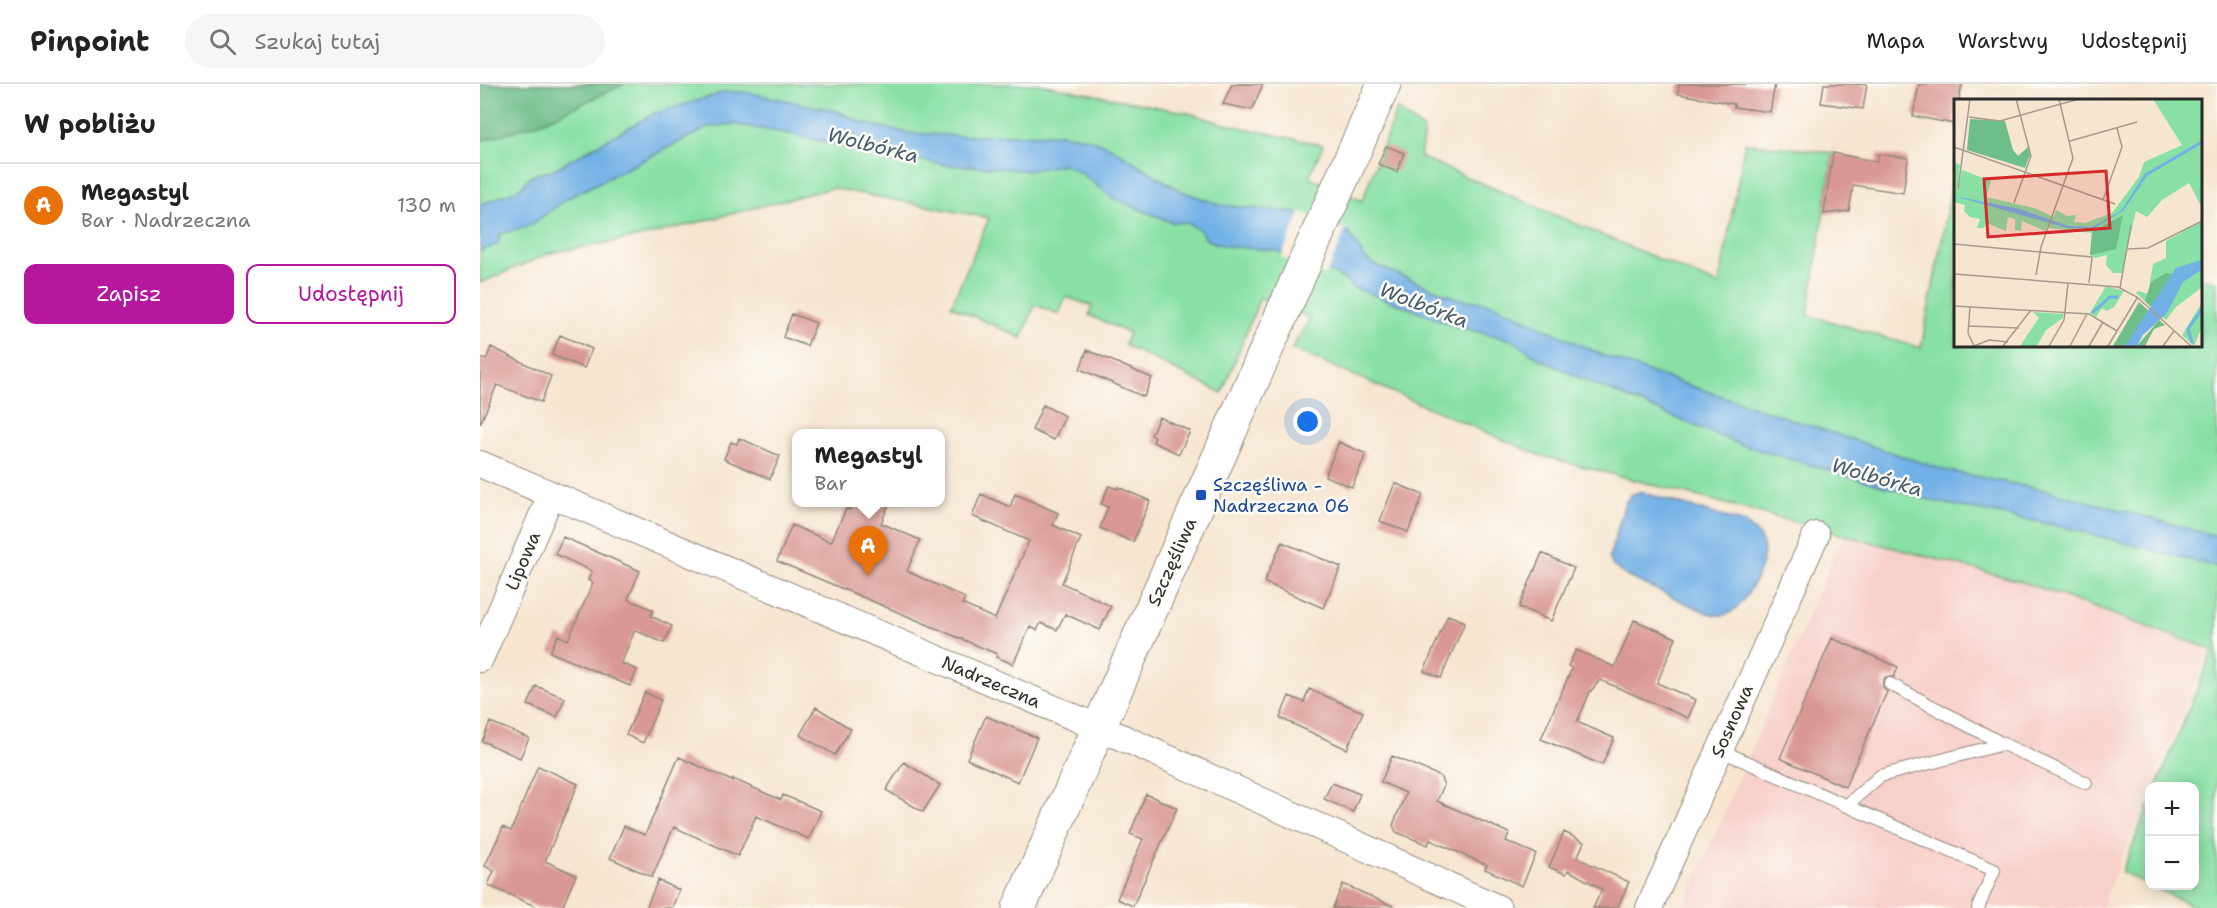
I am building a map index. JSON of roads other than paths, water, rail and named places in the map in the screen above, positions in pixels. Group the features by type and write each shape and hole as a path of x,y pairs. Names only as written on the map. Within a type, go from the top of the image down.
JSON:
{"street":[{"name":"Szczęśliwa","path":"1019,908 1384,84"},
{"name":"Nadrzeczna","path":"480,464 1098,728 1498,908"},
{"name":"Lipowa","path":"480,659 551,495"},
{"name":"Sosnowa","path":"1649,908 1816,535"}],"lane":[{"path":"1890,684 2003,744 2086,783"},
{"path":"1846,806 1880,776 2003,744"},
{"path":"1719,750 1994,870 1978,908"}],"water":[{"name":"Wolbórka","path":"725,92 745,92 837,111 863,123 908,133 962,136 1061,134 1087,138 1110,147 1179,190 1220,205 1292,212 1349,233 1364,257 1373,264 1459,299 1493,304 1602,355 1640,369 1944,470 2053,492 2217,536 2217,567 2068,528 1937,502 1739,444 1589,382 1540,359 1512,340 1462,328 1352,287 1339,276 1274,250 1224,246 1207,240 1200,230 1188,223 1171,222 1113,198 1081,173 1064,164 1028,171 947,165 734,124 709,127 568,198 529,226 500,234 498,244 480,251 480,205 519,189 533,175 551,171 653,114"},
{"path":"1640,492 1745,523 1758,535 1763,545 1759,571 1743,600 1731,612 1726,615 1708,613 1628,577 1613,566 1609,558 1625,503 1631,495"}],"place":[{"name":"Szczęśliwa - Nadrzeczna 06","path":"1201,495"},
{"name":"Megastyl","path":"868,576"}]}
